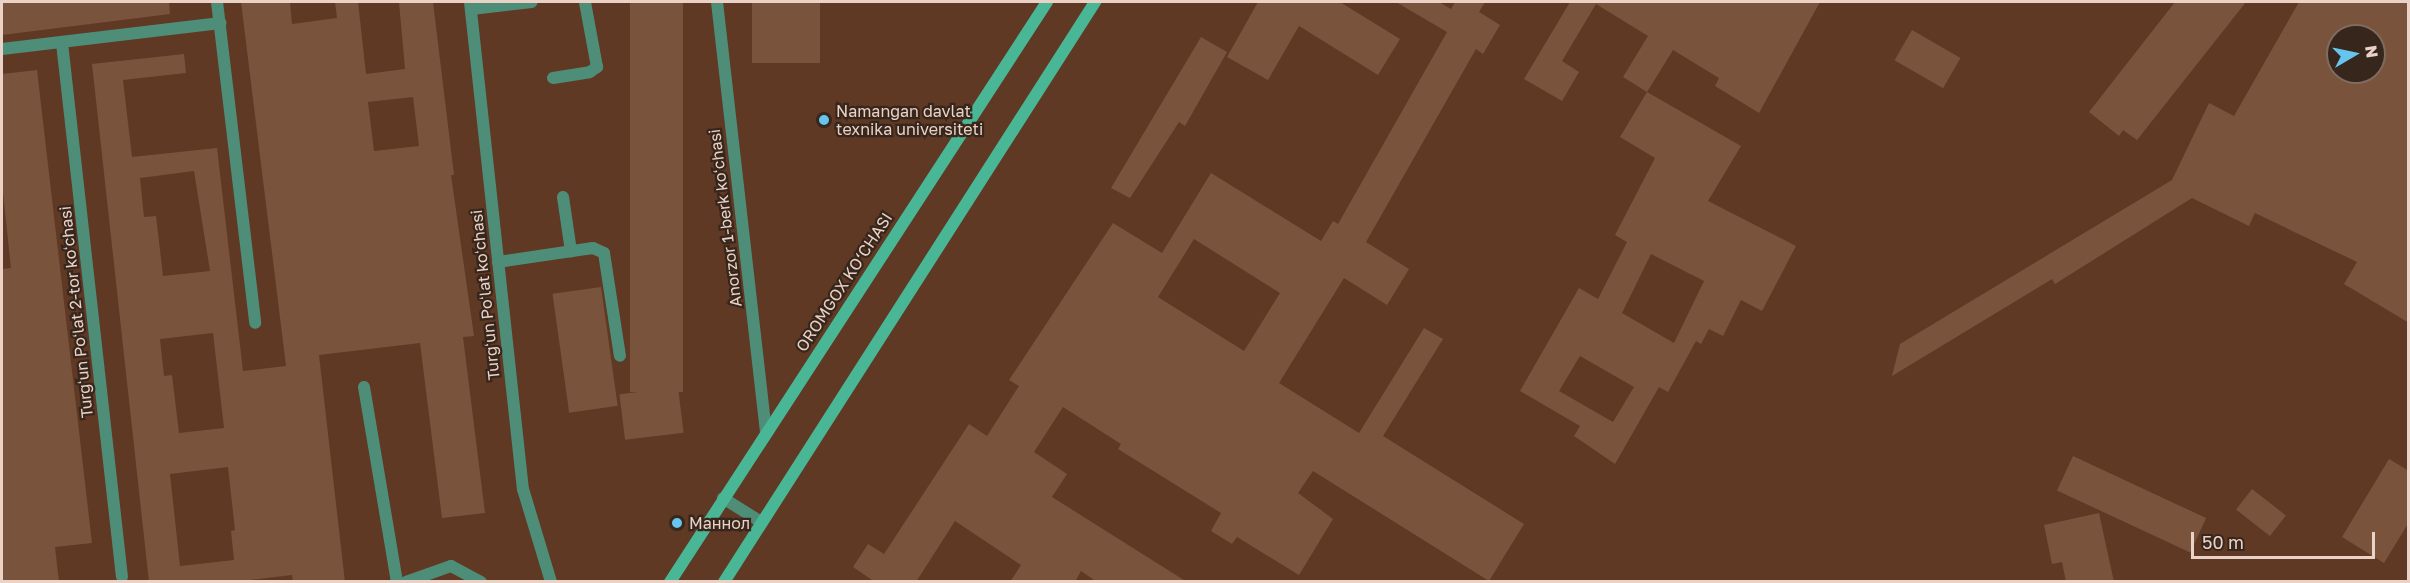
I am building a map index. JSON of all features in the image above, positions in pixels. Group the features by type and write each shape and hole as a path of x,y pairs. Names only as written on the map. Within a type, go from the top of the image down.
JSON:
{"main road":[{"name":"OROMGOX KO‘CHASI","path":"670,582 766,430 1047,2"},
{"path":"724,582 1095,2"}],"street":[{"path":"217,2 255,323"},
{"path":"471,5 532,2"},
{"path":"553,78 590,72 597,67 585,2"},
{"name":"Anorzor 1-berk koʻchasi","path":"717,2 766,430"},
{"name":"Turgʻun Poʻlat koʻchasi","path":"471,5 523,489 551,582"},
{"path":"2,50 219,23"},
{"name":"Turgʻun Poʻlat 2-tor koʻchasi","path":"62,43 122,577"},
{"path":"563,197 571,251"},
{"path":"498,262 593,248 604,254 620,356"},
{"path":"364,387 397,582"},
{"path":"723,498 761,522"},
{"path":"406,582 451,566 481,582"}],"building":[{"path":"2,2 169,2 170,14 2,35"},
{"path":"241,2 290,2 292,24 337,18 335,2 358,2 366,74 405,69 399,2 433,2 454,175 451,175 474,336 463,337 485,513 442,518 420,343 319,355 345,582 293,582 292,575 234,582 149,582 92,64 184,54 186,73 123,80 132,157 217,148 243,371 286,366","holes":["413,97 419,146 374,151 368,102","194,171 210,271 163,276 156,216 144,217 140,178","213,333 224,428 179,433 172,375 164,376 160,339","228,467 235,530 231,531 234,560 180,566 170,474"]},
{"path":"630,2 683,2 683,392 630,392"},
{"path":"752,2 820,2 820,63 752,63"},
{"path":"1258,2 1340,2 1400,39 1378,75 1299,26 1268,80 1227,57"},
{"path":"1396,2 1439,2 1451,9 1455,2 1485,2 1479,12 1500,25 1483,54 1476,49 1366,242 1409,269 1387,305 1344,278 1279,383 1359,433 1424,328 1443,339 1383,436 1524,524 1489,581 1313,471 1298,493 1333,519 1299,575 1237,537 1232,544 1211,531 1221,513 1118,449 1121,444 1063,407 1034,452 1067,474 1052,497 1187,582 1097,582 1081,571 1075,582 1010,582 1021,565 955,521 916,582 875,582 853,567 868,544 884,554 969,424 987,436 1019,386 1009,380 1113,223 1162,253 1211,173 1321,241 1333,221 1338,224 1447,32","holes":["1194,239 1280,293 1244,351 1158,297"]},
{"path":"1570,2 1820,2 1759,113 1715,86 1719,78 1673,50 1647,92 1623,77 1648,36 1596,4 1562,61 1579,72 1562,101 1524,79"},
{"path":"2175,2 2246,2 2137,140 2123,130 2119,136 2089,112"},
{"path":"2299,2 2409,2 2409,323 2344,284 2357,262 2255,213 2249,226 2192,198 2055,284 2052,279 1892,376 1900,344 2172,180 2209,103 2234,116"},
{"path":"1912,30 1960,58 1943,88 1894,60"},
{"path":"1201,37 1227,52 1185,126 1179,122 1130,198 1111,188"},
{"path":"37,70 92,543 55,547 59,582 2,582 2,269 11,268 2,183 2,74"},
{"path":"1647,92 1741,146 1708,201 1796,246 1762,311 1741,300 1723,336 1709,329 1701,344 1696,341 1668,392 1659,387 1615,464 1574,436 1580,426 1520,391 1579,288 1598,299 1627,242 1615,235 1655,158 1620,137","holes":["1651,254 1704,281 1674,343 1622,313","1580,356 1634,387 1613,422 1559,391"]},
{"path":"601,287 618,406 569,413 552,294"},
{"path":"678,387 684,433 625,440 619,394"},
{"path":"2073,456 2206,518 2190,553 2057,490"},
{"path":"2389,459 2409,471 2409,522 2384,563 2342,537"},
{"path":"2252,489 2286,515 2270,536 2236,509"},
{"path":"2099,513 2114,582 2066,582 2062,562 2052,564 2044,525"}],"place":[{"name":"Namangan davlat texnika universiteti","path":"824,120"},
{"name":"Маннол","path":"677,523"}]}
